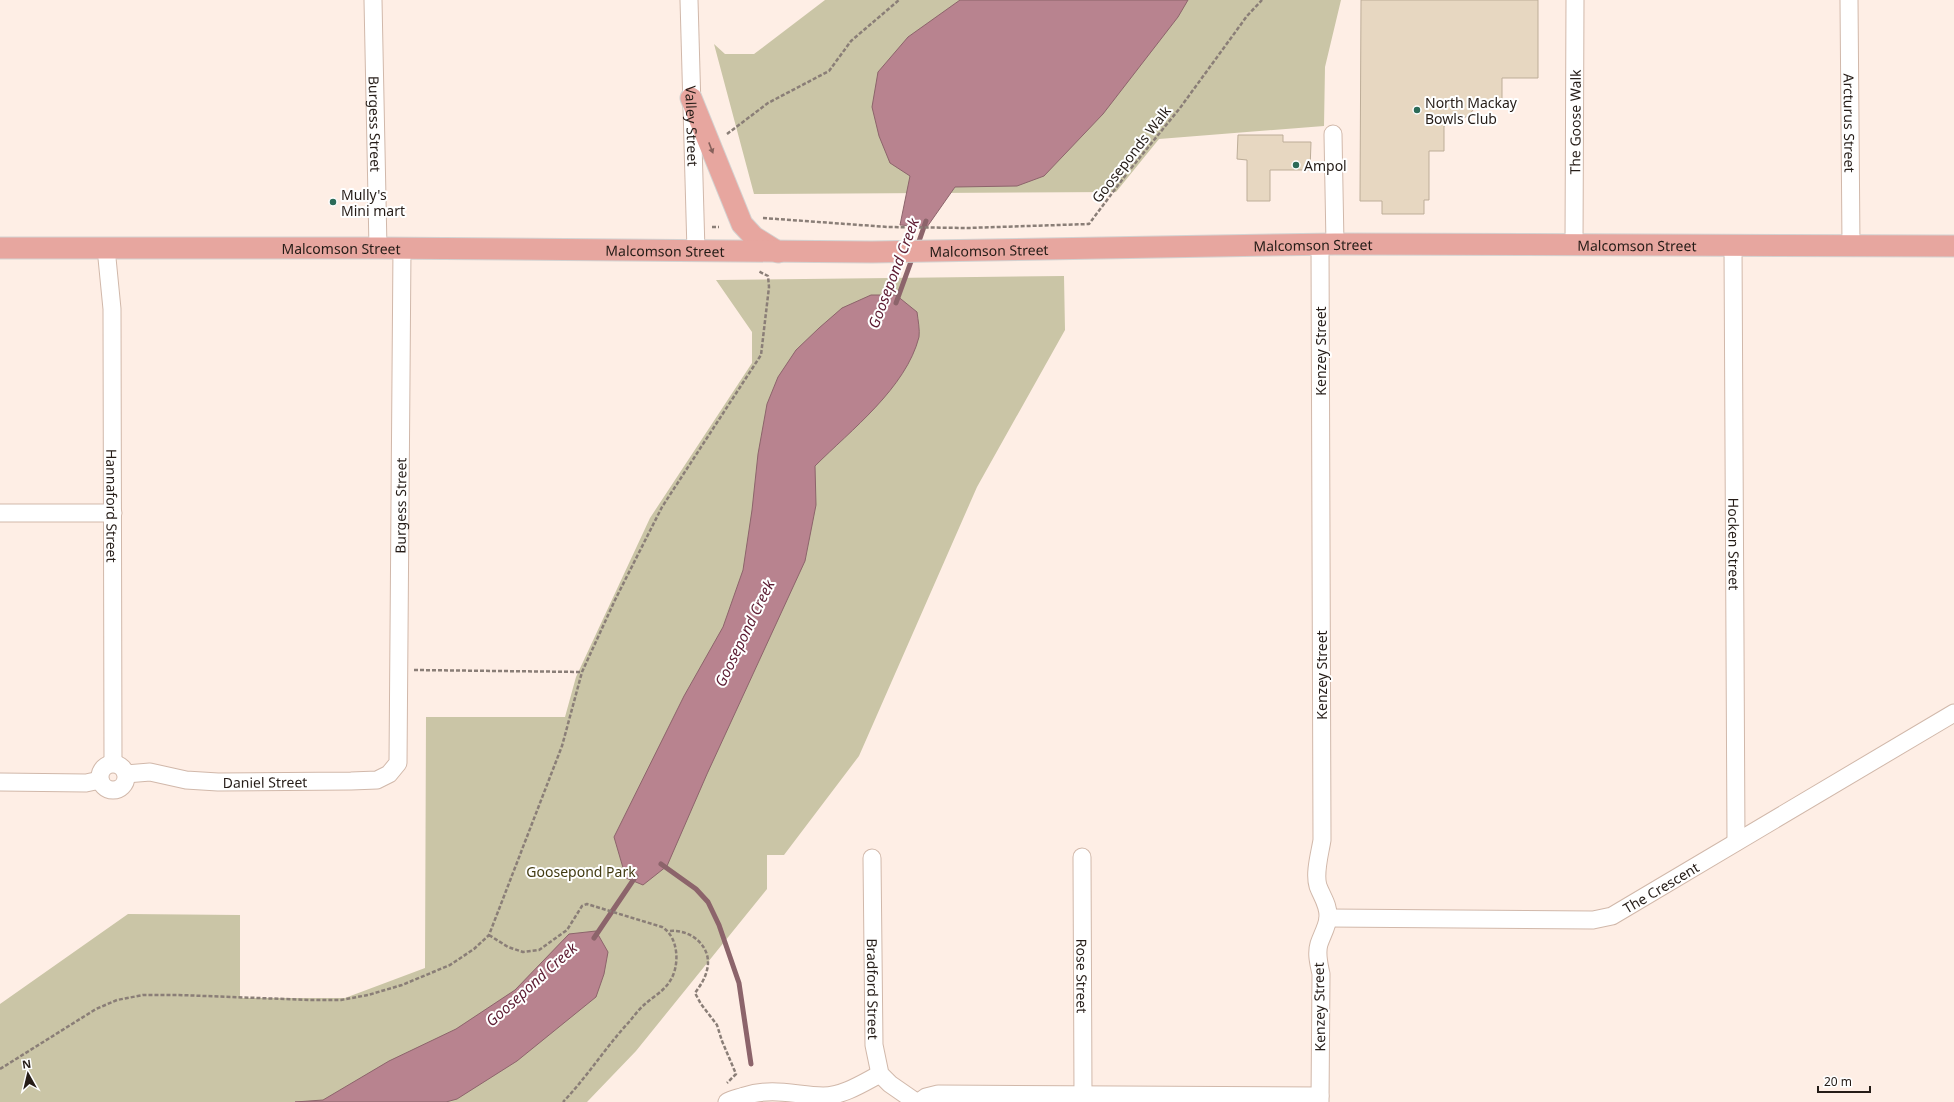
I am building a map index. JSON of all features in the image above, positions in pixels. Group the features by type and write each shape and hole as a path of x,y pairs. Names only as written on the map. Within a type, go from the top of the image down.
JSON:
{"main road":[{"path":"691,98 742,224 754,237 778,252"},
{"name":"Malcomson Street","path":"0,248 402,248 778,252 964,252 1143,246 1328,244 1954,246"}],"street":[{"name":"Burgess Street","path":"373,0 378,248"},
{"name":"Valley Street","path":"689,0 696,251"},
{"name":"The Goose Walk","path":"1574,244 1575,0"},
{"name":"Arcturus Street","path":"1849,0 1850,245"},
{"name":"Kenzey Street","path":"1320,1099 1321,974 1318,960 1319,945 1328,918 1325,898 1318,885 1318,876 1322,840 1328,244 1333,134"},
{"name":"Hocken Street","path":"1733,246 1736,842"},
{"name":"Hannaford Street","path":"106,248 112,309 113,763"},
{"name":"Burgess Street","path":"398,763 402,248"},
{"path":"0,513 113,513"},
{"name":"The Crescent","path":"1328,918 1593,920 1612,916 1954,713"},
{"path":"113,763 121,766 126,774 125,783 119,789 114,790 106,788 100,780 102,769 113,763"},
{"name":"Daniel Street","path":"126,774 150,772 186,780 218,782 377,780 389,774 398,763"},
{"path":"0,782 86,783 100,780"},
{"name":"Rose Street","path":"1082,857 1083,1095"},
{"name":"Bradford Street","path":"872,858 873,1019 874,1045 880,1074"},
{"path":"726,1095 767,1090 824,1096 862,1084 880,1074 890,1084 918,1102 926,1097 938,1094 1320,1099"}],"path":[{"path":"721,138 768,103 829,71 851,41 900,0"},
{"name":"Gooseponds Walk","path":"756,213 763,218 888,228 967,228 1089,224 1128,172 1180,108 1247,16 1262,0"},
{"path":"0,1069 96,1009 117,1000 143,995 179,995 341,1000 368,995 402,985 450,965 474,949 489,935 562,746 582,672 615,600 662,507 761,355 769,287 768,276 759,271 753,270"},
{"path":"398,670 582,672"},
{"path":"489,935 508,947 523,952 539,950 567,930 582,906 587,904 653,924 670,931 679,930 688,933 698,941 704,950 707,959 707,969 695,993 701,1004 717,1025 736,1074 725,1084 726,1095"},
{"path":"563,1102 581,1083 616,1035 644,1005 661,992 670,981 674,971 676,948 670,931"}],"green space":[{"path":"825,0 1341,0 1325,67 1324,126 1159,139 1116,192 754,194 714,44 725,54 754,54"},
{"name":"Goosepond Park","path":"1064,276 1065,330 977,487 859,756 784,855 767,855 767,889 636,1051 587,1102 0,1102 0,1004 128,914 240,915 240,998 345,998 425,968 426,717 565,717 576,677 650,518 752,363 752,332 716,280"}],"water":[{"path":"960,0 1188,0 1178,17 1103,114 1044,176 1017,186 955,187 927,227 900,225 910,176 890,163 879,136 872,107 878,72 908,37"},
{"path":"871,295 896,295 917,312 919,337 912,356 890,391 876,407 815,466 816,505 805,561 707,774 667,866 643,885 626,878 614,837 684,696 723,627 743,570 752,510 758,454 767,404 778,377 796,350 842,308"},
{"path":"596,931 608,952 604,974 596,997 517,1061 457,1099 446,1102 295,1102 323,1100 389,1061 456,1029 515,990 569,934"}],"building":[{"name":"North Mackay Bowls Club","path":"1361,0 1538,0 1538,78 1502,78 1502,103 1479,103 1468,116 1444,126 1444,151 1429,151 1429,200 1424,200 1424,214 1382,214 1382,201 1360,201"},
{"name":"Ampol","path":"1238,135 1283,135 1283,142 1311,142 1310,170 1270,170 1270,201 1247,201 1247,160 1237,159"}],"waterway":[{"name":"Goosepond Creek","path":"917,247 926,221"},
{"name":"Goosepond Creek","path":"896,303 913,256"},
{"path":"661,864 696,889 708,902 719,925 739,983 751,1064"},
{"name":"Goosepond Creek","path":"594,938 636,876"}],"place":[{"name":"North Mackay Bowls Club","path":"1417,110"},
{"name":"Ampol","path":"1296,165"},
{"name":"Mully's Mini mart","path":"333,202"}]}
